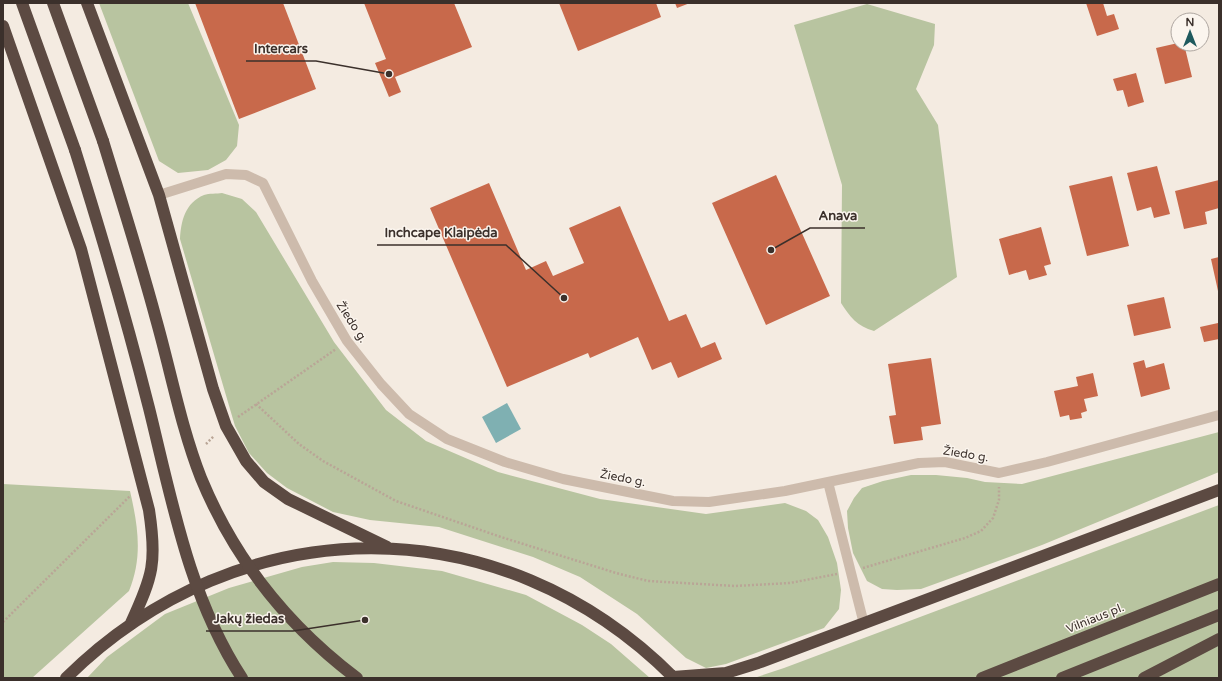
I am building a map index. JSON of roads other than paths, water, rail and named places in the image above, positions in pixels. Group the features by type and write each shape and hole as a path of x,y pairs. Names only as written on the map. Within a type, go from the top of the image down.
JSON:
{"highway":[{"path":"22,3 75,150 117,288 184,546 206,611 242,678"},
{"path":"53,3 103,141 146,280 190,446 216,509 250,568 270,595 292,621 316,644 357,678"},
{"path":"87,3 159,195 213,389 226,426 246,461 264,482 288,500 390,548"},
{"path":"3,26 81,249 149,510 153,536 152,568 146,592 131,622"},
{"path":"66,678 106,641 131,622 158,605 198,585 236,570 277,559 315,552 353,548 390,548 420,551 469,560 512,573 538,583 600,616 637,644 674,677 726,673 758,663 864,624 1219,490"},
{"name":"Vilniaus pl.","path":"982,678 1219,584"},
{"path":"1062,678 1219,615"},
{"path":"1144,678 1219,639"}],"street":[{"name":"Žiedo g.","path":"159,195 226,174 246,175 263,183 312,281 347,341 381,384 409,414 448,439 505,462 563,479 673,501 709,502 742,498 828,482 896,467 926,463 945,462 999,473 1047,462 1219,415"},
{"path":"828,482 864,624"}],"water":[{"path":"507,403 521,429 496,443 482,417"}],"place":[{"name":"Intercars","path":"389,74"},
{"name":"Anava","path":"771,250"},
{"name":"Inchcape Klaipėda","path":"564,298"},
{"name":"Jakų žiedas","path":"365,620"}]}
